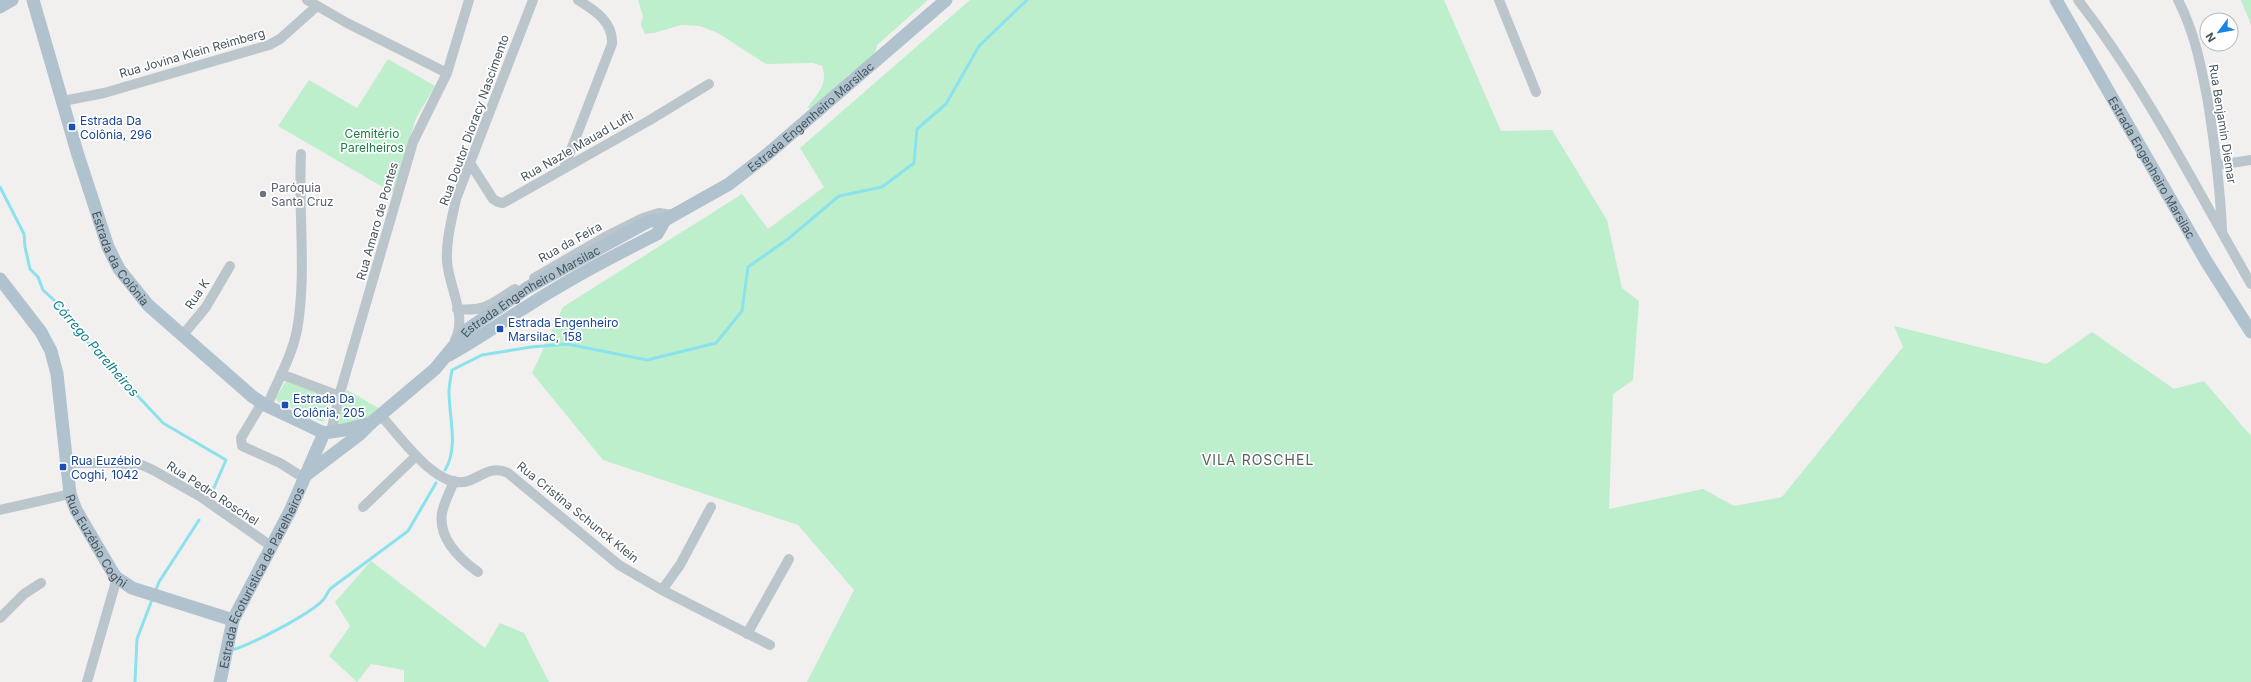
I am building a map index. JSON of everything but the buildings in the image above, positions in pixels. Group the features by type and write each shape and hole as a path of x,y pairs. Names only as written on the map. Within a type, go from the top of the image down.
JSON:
{"main road":[{"path":"0,7 12,0"},
{"name":"Estrada da Colônia","path":"33,0 108,247 119,269 148,305 182,336 264,404 327,432"},
{"name":"Estrada Engenheiro Marsilac","path":"308,473 360,434 449,355 557,287 657,234 669,218 729,184 764,157 946,0"},
{"name":"Estrada Engenheiro Marsilac","path":"2056,0 2206,261 2251,332"},
{"name":"Estrada Engenheiro Marsilac","path":"449,355 464,325 649,220 669,218"},
{"name":"Rua Euzébio Coghi","path":"0,279 38,327 51,351 57,374 68,463 70,494 76,510 117,578 128,586 152,595 233,620"},
{"path":"464,325 474,335 486,333 493,320 487,311"},
{"name":"Estrada Engenheiro Marsilac","path":"327,432 344,430 376,419"},
{"name":"Estrada Ecoturistica de Parelheiros","path":"220,682 233,620 308,473 327,432"}],"street":[{"path":"307,0 347,23 447,73"},
{"name":"Rua Amaro de Pontes","path":"327,432 339,396 413,142 447,73 469,0"},
{"name":"Rua Doutor Dioracy Nascimento","path":"464,325 457,309 448,276 447,258 449,233 456,200 533,0"},
{"path":"564,168 612,44 610,28 605,20 578,0"},
{"path":"1499,0 1536,92"},
{"path":"2078,0 2124,65 2251,284"},
{"name":"Rua Benjamin Diemar","path":"2178,0 2192,28 2200,57 2218,165 2222,233"},
{"name":"Rua Jovina Klein Reimberg","path":"63,101 104,93 269,44 280,39 317,6"},
{"name":"Rua Nazle Mauad Lufti","path":"470,163 487,192 498,202 510,199 650,120 709,84"},
{"path":"302,154 297,331 281,374 264,404 241,438 241,444 243,447 308,473"},
{"path":"2218,165 2251,160"},
{"name":"Rua K","path":"182,336 206,307 230,266"},
{"path":"457,309 487,311"},
{"path":"281,374 339,396"},
{"path":"376,419 416,456 440,475 454,481 442,512 442,529 452,547 478,572"},
{"path":"363,507 416,456"},
{"name":"Rua Pedro Roschel","path":"68,463 115,463 142,465 200,497 271,546"},
{"name":"Rua Cristina Schunck Klein","path":"454,481 466,482 492,470 508,472 606,555 662,590 770,645"},
{"path":"0,510 70,494"},
{"path":"662,590 680,565 711,507"},
{"path":"747,634 789,559"},
{"path":"87,682 117,578"},
{"path":"0,618 24,594 41,583"}],"green space":[{"path":"638,0 928,0 877,45 870,60 858,70 848,75 846,86 816,108 807,108 823,84 824,72 822,66 813,63 766,64 718,33 700,26 681,25 654,33 645,34 641,25 643,16"},
{"path":"970,0 1444,0 1501,131 1552,130 1607,220 1622,288 1639,301 1633,380 1613,394 1609,509 1703,489 1734,506 1782,497 1903,347 1894,326 2046,364 2092,332 2174,389 2204,381 2251,436 2251,682 807,682 854,590 798,525 603,460 532,373 563,307 742,194 768,229 824,187 800,148"},
{"path":"2241,0 2251,0 2251,25"},
{"name":"Cemitério Parelheiros","path":"388,59 435,86 416,118 393,193 278,126 309,80 357,108"},
{"path":"286,381 331,398 324,421 320,421 278,402 276,398"},
{"path":"347,390 382,410 345,429 334,424"},
{"path":"371,561 485,648 500,623 524,633 549,682 404,682 404,670 371,664 357,682 329,656 350,626 335,602"}],"waterway":[{"path":"445,470 452,452 449,402 452,370 482,355 531,347 567,344 647,360 716,343 742,311 748,267 788,239 839,196 882,187 914,163 917,129 946,104 979,46 1027,0"},
{"name":"Córrego Parelheiros","path":"0,187 24,234 25,247 30,269 38,277 43,290 66,311 82,336 163,423 226,460 209,499"},
{"path":"232,650 266,635 307,612 324,599 330,589 408,531 436,483"},
{"name":"Córrego Parelheiros","path":"155,592 159,582 199,520"},
{"name":"Córrego Parelheiros","path":"135,682 137,639 153,597"}],"place":[{"name":"Estrada Da Colônia, 296","path":"72,127"},
{"name":"Paróquia Santa Cruz","path":"263,194"},
{"name":"Estrada Engenheiro Marsilac, 158","path":"500,329"},
{"name":"Estrada Da Colônia, 205","path":"285,405"},
{"name":"Rua Euzébio Coghi, 1042","path":"63,467"}],"district":[{"name":"VILA ROSCHEL","path":"1258,459"}]}
